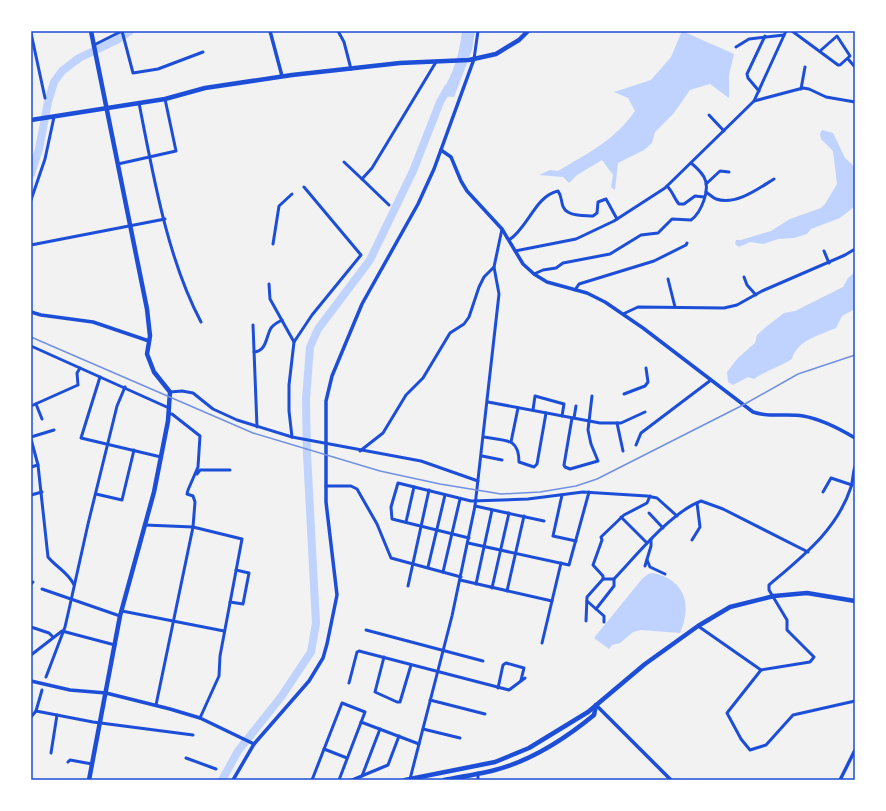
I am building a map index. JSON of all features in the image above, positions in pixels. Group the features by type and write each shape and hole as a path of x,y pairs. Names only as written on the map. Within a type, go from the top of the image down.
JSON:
{"main road":[{"path":"89,780 120,616 145,525 161,457 169,414 170,392 154,372 147,354 150,336 147,309 91,31"},
{"path":"31,120 165,99 205,88 282,76 400,63 472,60 496,54 519,40 528,31"},
{"path":"408,780 495,762 513,756 573,722 645,664 698,626 730,607 774,596 807,594 855,601"},
{"path":"444,780 511,765 548,746 594,714 596,704"}],"street":[{"path":"95,46 122,31 133,73 158,69 203,52"},
{"path":"270,31 282,76"},
{"path":"338,31 344,42 351,69"},
{"path":"233,780 253,743 309,681 323,658 337,595 328,522 326,486 326,401 332,376 362,304 418,204 441,150 472,60 478,31"},
{"path":"515,251 576,239 617,219 667,186 754,101 786,31"},
{"path":"792,31 838,65 848,59 850,54 837,36 820,51"},
{"path":"31,33 45,98"},
{"path":"736,46 749,39 764,36 784,35"},
{"path":"759,91 748,78 747,74 764,36"},
{"path":"848,59 855,66"},
{"path":"362,179 372,168 437,61"},
{"path":"801,89 805,67"},
{"path":"754,101 801,89 809,89 826,97 855,102"},
{"path":"118,164 176,151 165,99"},
{"path":"139,103 165,218 185,286 201,322"},
{"path":"709,115 724,131"},
{"path":"31,200 45,159 53,117"},
{"path":"441,150 451,157 461,182 467,191 502,229 523,264 534,274 547,282 597,297 623,314 753,412 768,415 803,416 835,428 855,438"},
{"path":"344,162 388,205"},
{"path":"534,274 543,270 556,268 563,263 610,254 642,235 658,233 672,220 691,220 704,198 706,184 702,174 691,163"},
{"path":"706,184 720,171 728,172"},
{"path":"706,192 715,198 731,199 745,196 774,179"},
{"path":"667,186 675,194 676,200 679,204 684,204 695,196 704,198"},
{"path":"294,438 289,411 289,385 294,342 312,315 362,256 304,187"},
{"path":"508,240 518,232 547,195 558,191 562,206 571,214 593,216 597,212 598,202 606,199 617,219"},
{"path":"273,244 279,206 292,194"},
{"path":"31,245 165,218"},
{"path":"408,780 443,651 475,506 482,456 499,294 494,267 502,229"},
{"path":"575,290 579,284 654,261 686,245 687,243"},
{"path":"623,314 638,307 675,306 724,308 737,305 756,295 829,263 855,249"},
{"path":"824,251 829,263"},
{"path":"360,451 383,433 406,396 423,378 450,333 464,324 470,316 478,287 484,277 494,267"},
{"path":"744,277 747,285 756,295"},
{"path":"668,279 675,306"},
{"path":"269,284 270,299 294,342"},
{"path":"31,312 41,315 93,322 149,341"},
{"path":"254,352 257,352 264,345 273,325 282,320"},
{"path":"253,325 257,426"},
{"path":"31,346 169,408"},
{"path":"31,406 78,385 76,372 80,368"},
{"path":"624,394 645,386 648,382 646,368"},
{"path":"100,377 81,436 82,438 161,457"},
{"path":"636,445 641,433 711,380"},
{"path":"46,677 62,631 65,627 70,600 117,406 125,387"},
{"path":"170,392 182,391 193,393 213,409 294,438 318,444 421,461 478,483"},
{"path":"532,410 535,396 564,404 562,416"},
{"path":"576,406 564,464 567,469 598,461 591,444 588,420 592,396"},
{"path":"488,402 573,418 617,423 630,420 645,412"},
{"path":"36,404 42,419"},
{"path":"511,442 518,408"},
{"path":"484,437 511,442 518,449 519,462 534,466 537,464 546,413"},
{"path":"156,705 193,527 194,502 193,496 188,494 198,467 200,436 172,414 169,414"},
{"path":"617,423 623,451"},
{"path":"54,430 31,441 38,465 42,492 48,557 54,565 71,578 74,585"},
{"path":"96,494 122,500 134,450"},
{"path":"31,455 35,454"},
{"path":"482,456 502,460"},
{"path":"31,467 38,465"},
{"path":"855,466 852,485 837,518 825,535 808,552 769,585 769,590 788,620 787,630 814,657 810,662 761,670 727,713 741,740 750,750 766,745 793,715 855,701"},
{"path":"195,475 200,470 230,470"},
{"path":"823,492 832,478 852,485"},
{"path":"469,538 392,519 391,507 398,483 460,499 476,500 528,499 589,492 650,496 657,498 677,516"},
{"path":"326,486 351,486 357,489 377,524 391,558 444,572 476,584 552,601"},
{"path":"406,522 414,487"},
{"path":"408,586 429,490"},
{"path":"31,495 42,492"},
{"path":"468,543 569,565 589,492"},
{"path":"428,568 445,495"},
{"path":"562,495 553,536 576,541"},
{"path":"603,578 603,576 593,565 602,540 601,537 621,517 634,508 647,503 650,496"},
{"path":"444,572 460,499"},
{"path":"596,609 614,586 614,578 647,543 677,516 701,501 714,505 808,552"},
{"path":"692,540 700,527 697,503"},
{"path":"475,506 544,520"},
{"path":"476,584 492,510"},
{"path":"492,588 508,513"},
{"path":"649,513 663,528"},
{"path":"507,591 524,516"},
{"path":"621,517 647,543"},
{"path":"145,525 193,527 242,539 224,631 220,656 219,676 200,718"},
{"path":"645,566 651,546 651,539"},
{"path":"647,560 650,567 665,574"},
{"path":"542,643 561,563"},
{"path":"230,602 243,604 250,572 236,570"},
{"path":"586,621 587,597 603,578 614,578"},
{"path":"42,589 70,600 120,616"},
{"path":"587,601 604,616 604,622"},
{"path":"122,610 224,631"},
{"path":"698,626 761,670"},
{"path":"31,627 48,633 53,637"},
{"path":"366,630 483,661"},
{"path":"31,655 62,631 115,645"},
{"path":"349,683 357,652 359,651 509,690 525,678"},
{"path":"384,657 375,692 397,702 400,702 411,665"},
{"path":"498,688 503,665 506,663 524,668 521,680"},
{"path":"31,681 70,690 106,693 156,705 200,718 253,743"},
{"path":"31,717 36,711 42,690"},
{"path":"430,700 485,714"},
{"path":"312,780 342,703 365,712 339,780"},
{"path":"596,704 671,780"},
{"path":"36,711 100,722 193,735"},
{"path":"51,753 57,715"},
{"path":"361,722 419,744"},
{"path":"362,776 380,729"},
{"path":"423,729 460,738"},
{"path":"352,780 388,765 399,736"},
{"path":"324,749 347,758"},
{"path":"840,780 855,750"},
{"path":"186,758 216,769"},
{"path":"68,762 70,760 92,764"},
{"path":"478,773 478,780"}],"water":[{"path":"462,31 475,31 472,50 454,97 440,96 455,65"},
{"path":"682,31 734,54 729,75 729,98 710,84 690,90 674,113 655,132 652,143 644,150 618,163 615,190 611,187 613,175 602,160 577,175 569,183 563,177 539,175 550,170 558,171 600,146 627,121 635,111 628,98 614,92 651,80 671,57"},
{"path":"822,130 833,133 845,158 855,167 855,206 840,218 811,229 807,234 794,238 778,239 763,244 750,242 739,247 735,244 736,240 741,240 771,231 790,219 821,208 825,204 837,184 833,151 821,139 820,134"},
{"path":"855,272 855,309 842,316 836,328 810,339 799,347 792,359 754,379 748,377 733,385 728,382 727,372 738,358 755,343 757,335 766,327 784,313 795,311 843,287 848,278"},
{"path":"653,573 664,576 673,582 679,588 683,596 685,613 684,623 680,633 641,630 633,632 620,643 612,645 609,649 594,638 642,579 648,574"}],"waterway":[{"path":"31,174 39,149 48,102 54,82 62,71 79,58 117,40 130,31"},
{"path":"222,780 238,751 281,697 311,652 316,623 307,454 306,399 310,347 318,329 370,260 413,171 440,102 448,88"}],"railway":[{"path":"31,337 253,433 380,471 440,484 501,494 540,492 576,486 597,479 743,405 798,374 855,355"}]}
